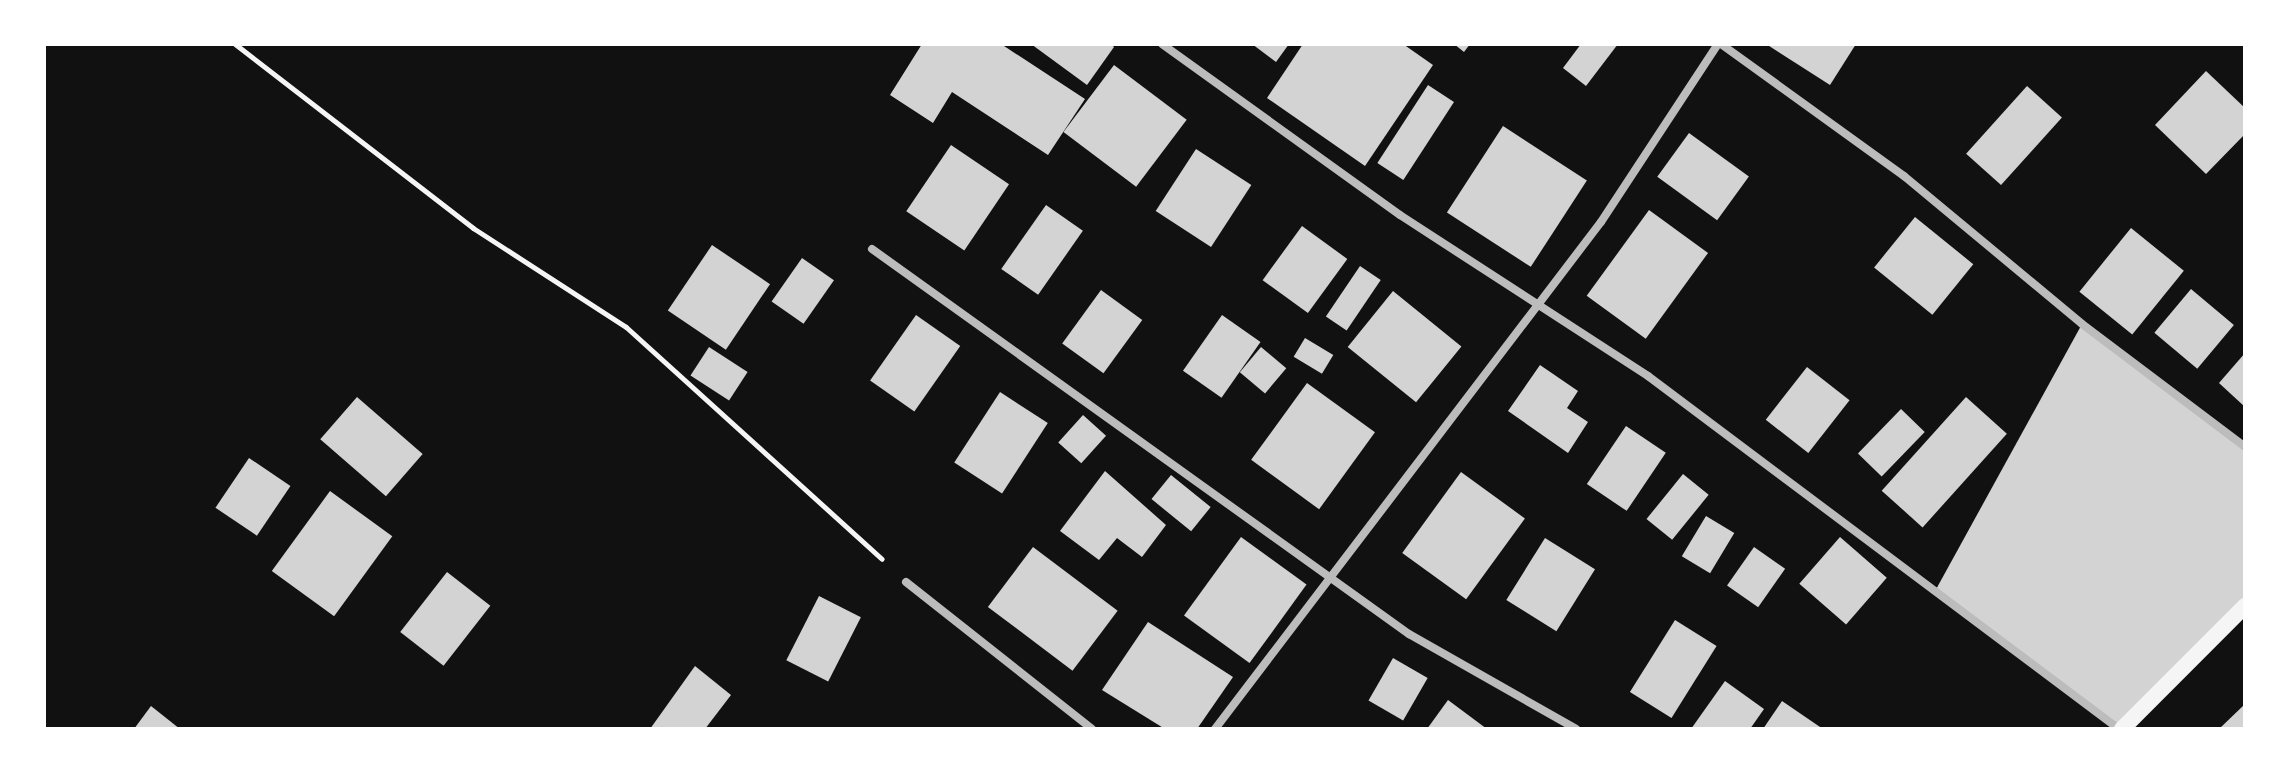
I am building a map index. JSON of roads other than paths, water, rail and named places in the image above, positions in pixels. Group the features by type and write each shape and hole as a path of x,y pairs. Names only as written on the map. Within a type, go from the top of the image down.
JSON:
{"main road":[{"path":"2121,729 2245,606"}],"street":[{"path":"1162,44 1538,308 1648,376 2121,729"},
{"path":"1215,729 1330,574 1538,308 1720,44 1904,176 2082,324 2245,447"},
{"path":"872,249 1330,574 1409,634 1576,729"},
{"path":"906,582 1092,729"}]}
